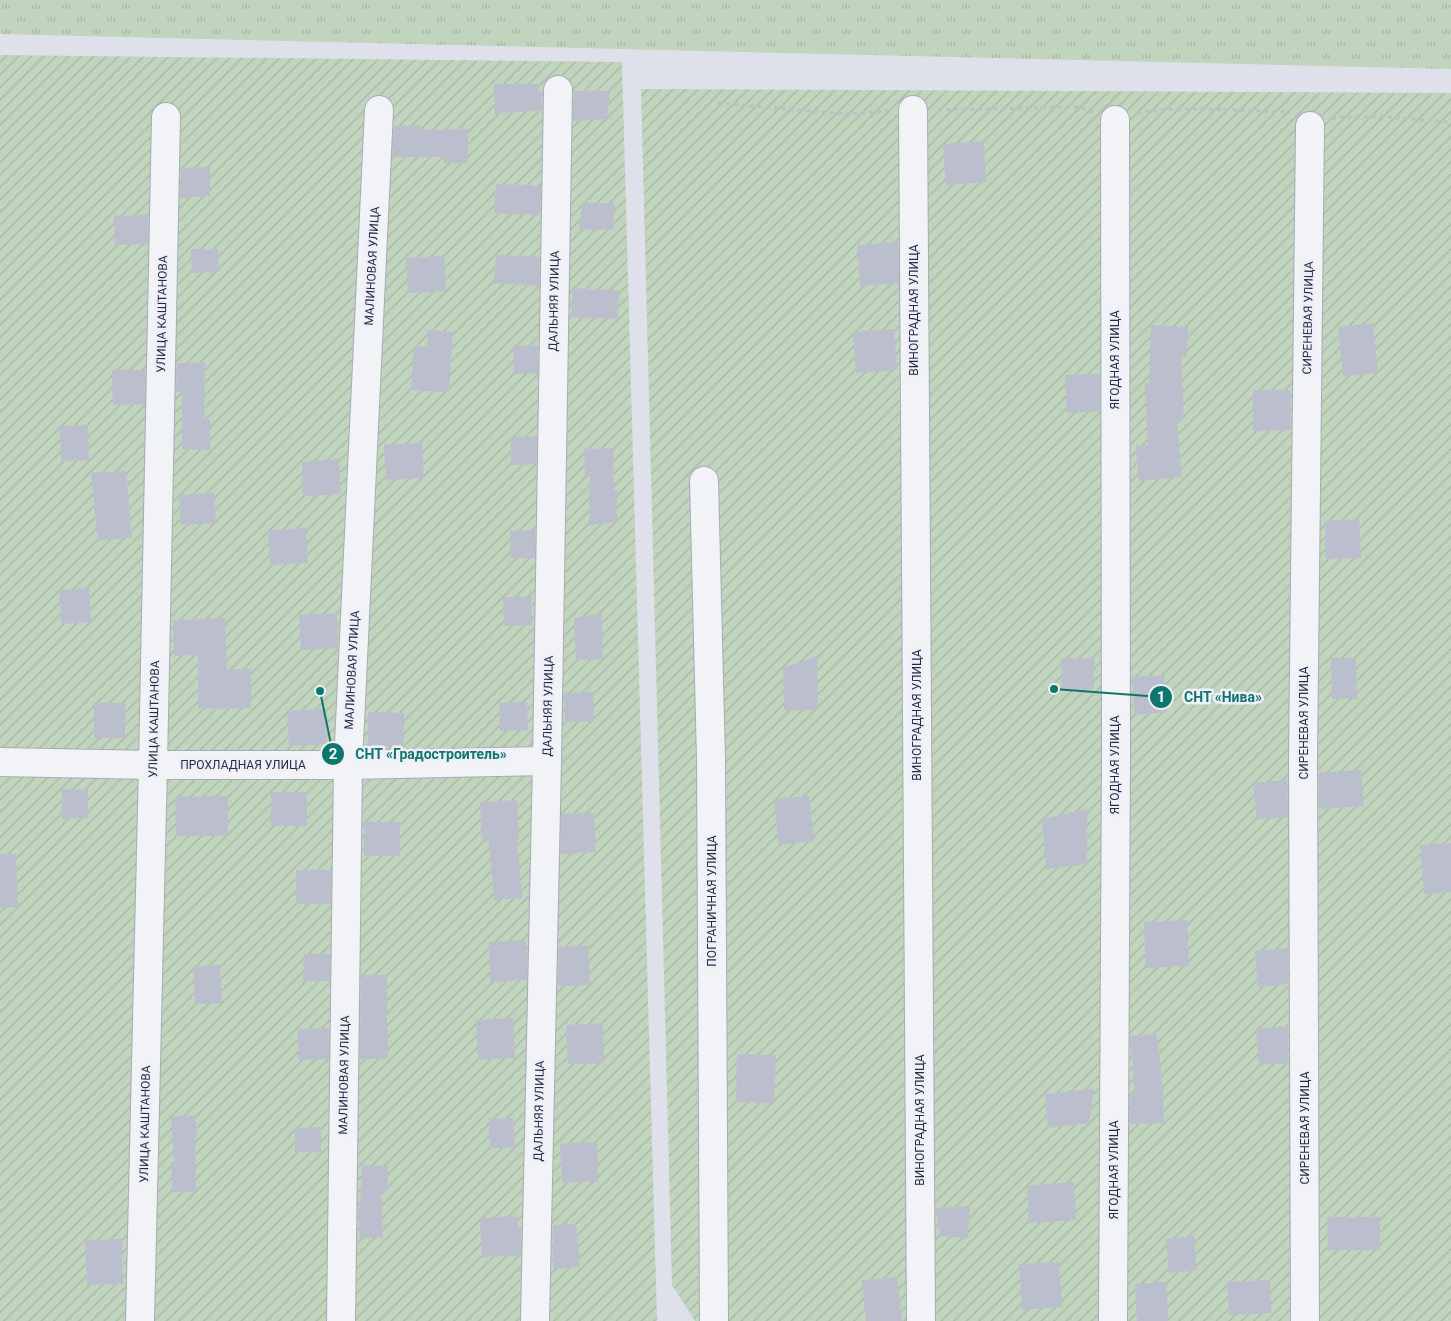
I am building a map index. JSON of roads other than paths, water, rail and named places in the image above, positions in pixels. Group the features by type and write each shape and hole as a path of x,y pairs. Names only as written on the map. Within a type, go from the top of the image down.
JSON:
{"street":[{"name":"ДАЛЬНЯЯ УЛИЦА","path":"535,1321 547,761 558,90"},
{"name":"МАЛИНОВАЯ УЛИЦА","path":"341,1321 348,765 379,110"},
{"name":"ВИНОГРАДНАЯ УЛИЦА","path":"913,110 921,1321"},
{"name":"УЛИЦА КАШТАНОВА","path":"140,1321 166,117"},
{"name":"ЯГОДНАЯ УЛИЦА","path":"1113,1320 1116,756 1115,120"},
{"name":"СИРЕНЕВАЯ УЛИЦА","path":"1305,1321 1303,759 1310,126"},
{"name":"ПОГРАНИЧНАЯ УЛИЦА","path":"704,482 711,759 714,1321"},
{"name":"ПРОХЛАДНАЯ УЛИЦА","path":"0,762 153,765 348,765 547,761"}],"place":[{"name":"СНТ «Нива»","path":"1054,689"},
{"name":"СНТ «Градостроитель»","path":"320,691"}]}
